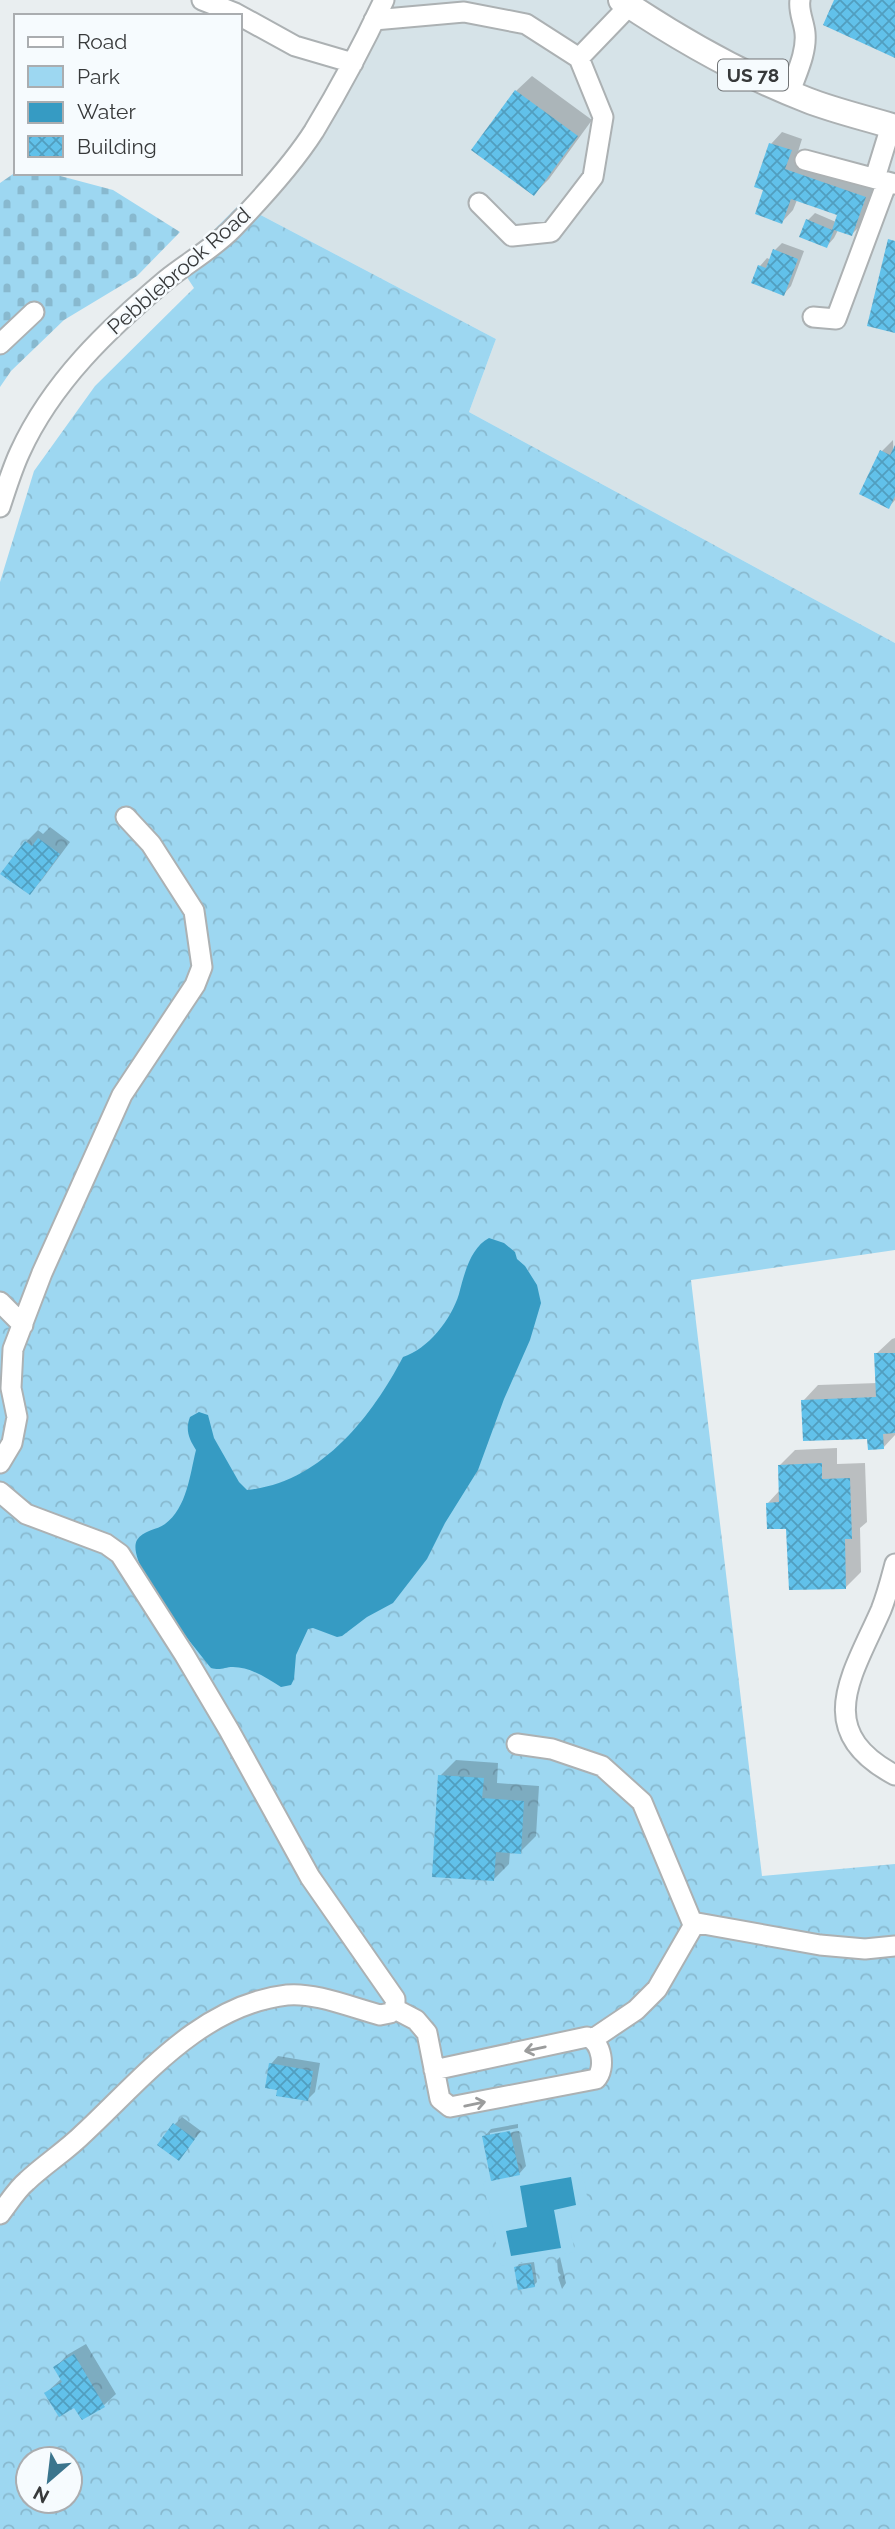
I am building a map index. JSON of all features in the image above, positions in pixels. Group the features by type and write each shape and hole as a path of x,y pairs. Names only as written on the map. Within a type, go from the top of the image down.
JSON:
{"main road":[{"name":"US 78","path":"625,3 722,60 807,100 893,126"}],"street":[{"path":"202,0 237,14"},
{"name":"Pebblebrook Road","path":"0,507 20,452 43,411 82,357 125,315 231,231 272,185 313,132 353,63 384,0"},
{"path":"790,92 805,47 800,0"},
{"path":"579,58 625,3"},
{"path":"374,20 464,12 526,24 579,58 603,117 593,177 551,232 512,236 479,202"},
{"path":"242,17 295,46 353,63"},
{"path":"813,317 836,319 886,182 893,126"},
{"path":"805,160 886,182"},
{"path":"0,344 33,312"},
{"path":"0,1463 12,1443 17,1417 11,1388 13,1349 42,1273 122,1095 195,985 202,967 194,911 151,844 126,817"},
{"path":"0,1302 23,1325"},
{"path":"0,1492 26,1514 106,1544 120,1554 229,1730 310,1877 395,1999 395,2009"},
{"path":"895,1564 882,1607 849,1679 845,1714 849,1730 867,1758 895,1775"},
{"path":"517,1744 552,1749 602,1766 642,1802 692,1922 820,1945 865,1949 895,1946"},
{"path":"593,2039 636,2010 657,1989 695,1923"},
{"path":"0,2214 24,2183 80,2137 174,2047 217,2017 261,2000 290,1994 319,1998 380,2015 395,2009"},
{"path":"395,2009 416,2020 427,2033 440,2099 450,2107 596,2079 602,2066 597,2044 587,2037 435,2070"}],"shaded area":[{"path":"394,0 895,0 895,643 469,412 496,339 240,204 325,119"}],"green space":[{"path":"14,173 57,175 113,190 180,232 137,276 64,320 11,371 0,387 0,183"},
{"path":"240,204 496,339 469,412 895,643 895,1250 691,1280 762,1876 895,1864 895,2529 0,2529 0,582 34,471 95,386 194,288 179,265"},
{"path":"580,2163 591,2215 568,2220 575,2252 501,2266 483,2182"}],"water":[{"path":"489,1238 504,1243 515,1252 517,1259 537,1285 541,1303 530,1340 504,1399 478,1470 445,1523 427,1559 393,1603 367,1617 342,1636 308,1629 296,1655 291,1685 281,1687 239,1667 211,1668 150,1585 136,1551 137,1540 146,1532 165,1524 183,1500 196,1450 188,1434 190,1417 199,1412 208,1415 214,1438 239,1482 247,1490 273,1485 298,1475 340,1444 375,1403 403,1357 421,1347 437,1332 455,1304 472,1255 482,1242"},
{"path":"571,2177 576,2205 554,2210 561,2248 511,2256 506,2231 527,2227 520,2186"}],"building":[{"path":"834,0 895,0 895,58 823,25"},
{"path":"515,90 578,136 534,196 471,150"},
{"path":"769,143 792,150 785,169 866,197 852,236 834,230 827,248 799,237 806,219 832,230 837,215 791,199 782,224 755,214 763,190 754,187"},
{"path":"888,239 895,241 895,333 867,326"},
{"path":"773,249 798,259 784,296 751,283 758,265 766,268"},
{"path":"895,445 895,496 889,509 859,494 880,450 890,455"},
{"path":"38,838 60,854 30,895 0,874 25,841 32,846"},
{"path":"874,1353 895,1353 895,1433 883,1434 884,1449 868,1450 867,1439 803,1441 801,1400 876,1397"},
{"path":"822,1463 822,1479 850,1478 852,1539 845,1539 846,1589 789,1590 786,1529 767,1529 766,1503 779,1502 778,1465"},
{"path":"438,1775 484,1778 482,1798 524,1801 521,1854 496,1852 494,1881 432,1877"},
{"path":"269,2063 313,2071 308,2101 276,2096 277,2090 265,2088"},
{"path":"173,2123 195,2139 179,2161 157,2145"},
{"path":"510,2131 520,2175 491,2181 482,2136"},
{"path":"531,2264 535,2287 518,2290 514,2267"},
{"path":"74,2354 105,2407 82,2420 74,2408 59,2417 44,2393 62,2382 53,2367"}]}
